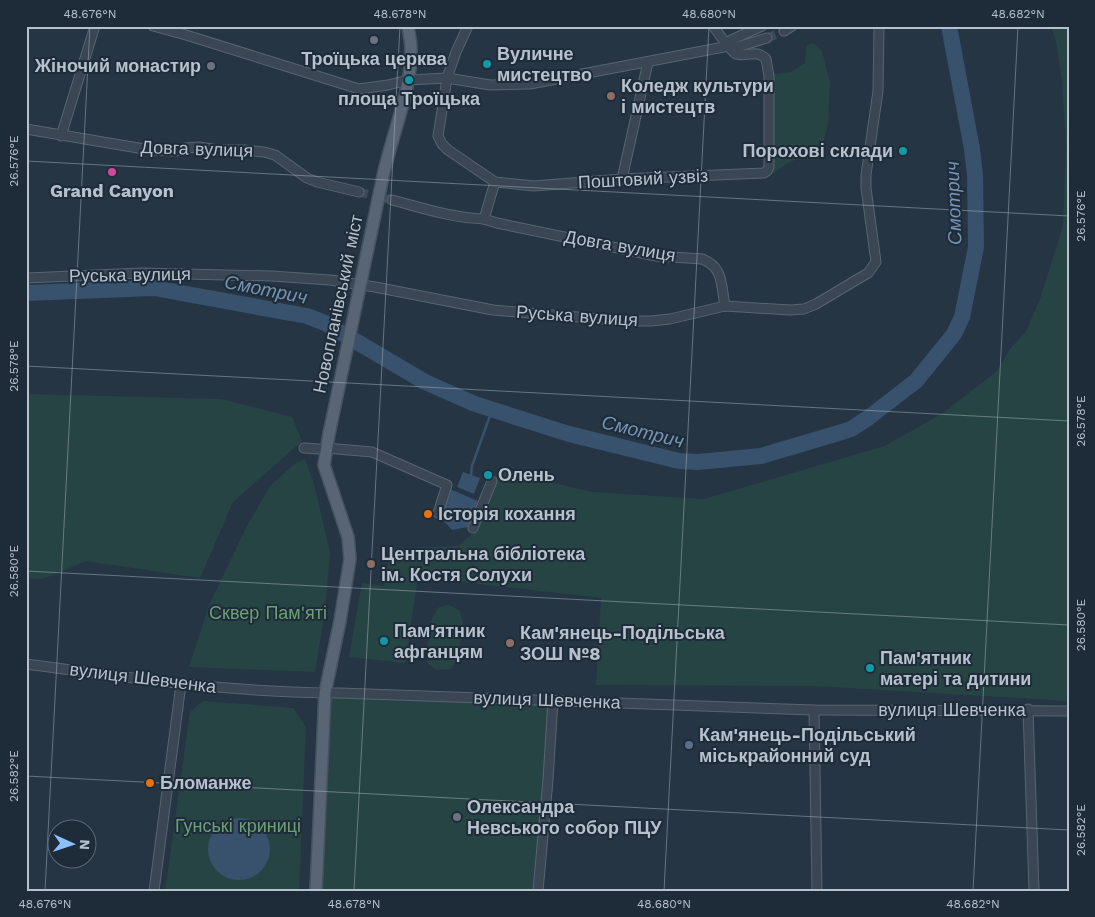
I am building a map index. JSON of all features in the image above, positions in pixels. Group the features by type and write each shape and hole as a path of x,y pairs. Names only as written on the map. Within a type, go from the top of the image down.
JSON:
{"main road":[{"name":"Новопланівський міст","path":"316,891 325,693 340,621 350,559 348,537 324,465 322,449 329,434 386,159 408,80 412,48 408,26"}],"street":[{"path":"61,136 95,26"},
{"path":"153,26 188,31 358,88 388,85 408,80 447,78 490,85 530,84 728,46 734,48 767,38"},
{"path":"447,78 468,26"},
{"path":"713,26 728,46"},
{"path":"728,46 731,40 762,26"},
{"name":"Руська вулиця","path":"26,278 143,273 296,278 375,287 493,310 626,321 670,319 725,306 790,310 804,309 816,304 868,273 876,262 866,175 878,91 879,26"},
{"name":"Поштовий узвіз","path":"447,78 438,136 442,144 495,182 534,186 622,179 764,173 769,167 769,76 766,59 758,54 736,54 728,46"},
{"path":"622,179 648,62"},
{"name":"Довга вулиця","path":"26,129 150,150 176,151 199,147 218,150 254,150 275,155 312,180 359,192"},
{"path":"484,219 495,182"},
{"name":"Довга вулиця","path":"392,200 444,214 484,219 656,256 702,259 718,270 725,306"},
{"path":"304,448 372,452 447,485 438,514"},
{"path":"473,528 492,481"},
{"name":"вулиця Шевченка","path":"26,664 180,684 325,693 814,710 1069,710"},
{"path":"154,891 180,684"},
{"path":"538,891 553,700"},
{"path":"1028,709 1034,891"},
{"path":"814,710 817,891"}],"green space":[{"path":"1051,26 1069,26 1069,701 815,686 596,685 601,598 418,577 405,663 349,657 362,583 384,586 391,548 458,546 475,531 499,470 592,492 704,499 885,446 943,413 997,371 1010,349 1026,331 1040,299 1063,226 1066,146 1062,82 1056,41"},
{"path":"813,43 822,51 830,83 828,124 823,143 814,160 808,158 796,159 771,175 772,74 791,72 805,63 806,45"},
{"path":"26,394 221,399 292,417 302,441 233,502 200,578 86,561 48,577 40,579 26,578"},
{"name":"Сквер Пам'яті","path":"305,459 314,484 330,552 325,611 315,672 189,667 209,605 247,526 270,486 294,464"},
{"path":"449,605 460,611 463,623 458,658 451,669 437,670 428,664 426,654 432,618 439,607"},
{"path":"325,693 553,700 538,891 316,891"},
{"name":"Гунські криниці","path":"203,701 293,708 306,727 299,891 165,891 190,712"}],"water":[{"path":"463,472 480,478 474,494 457,487"},
{"path":"450,489 478,501 468,527 452,530 441,518"},
{"path":"239,818 251,821 261,827 267,837 270,849 267,861 261,871 251,877 239,880 227,877 217,871 211,861 208,849 211,837 217,827 227,821"}],"waterway":[{"name":"Смотрич","path":"26,293 154,288 307,316 325,323 425,382 475,404 569,434 679,461 698,462 761,456 851,429 868,418 916,381 954,334 962,317 976,247 975,175 972,149 949,26"},
{"path":"471,475 472,466 492,410"}],"tunnel":[{"path":"767,38 784,31"},
{"path":"359,192 392,200"}],"place":[{"name":"Троїцька церква","path":"374,40"},
{"name":"Вуличне мистецтво","path":"487,64"},
{"name":"Жіночий монастир","path":"211,66"},
{"name":"площа Троїцька","path":"409,80"},
{"name":"Коледж культури і мистецтв","path":"611,96"},
{"name":"Порохові склади","path":"903,151"},
{"name":"Grand Canyon","path":"112,172"},
{"name":"Олень","path":"488,475"},
{"name":"Історія кохання","path":"428,514"},
{"name":"Центральна бібліотека ім. Костя Солухи","path":"371,564"},
{"name":"Пам'ятник афганцям","path":"384,641"},
{"name":"Кам'янець-Подільська ЗОШ №8","path":"510,643"},
{"name":"Пам'ятник матері та дитини","path":"870,668"},
{"name":"Кам'янець-Подільський міськрайонний суд","path":"689,745"},
{"name":"Бломанже","path":"150,783"},
{"name":"Олександра Невського собор ПЦУ","path":"457,817"}]}
